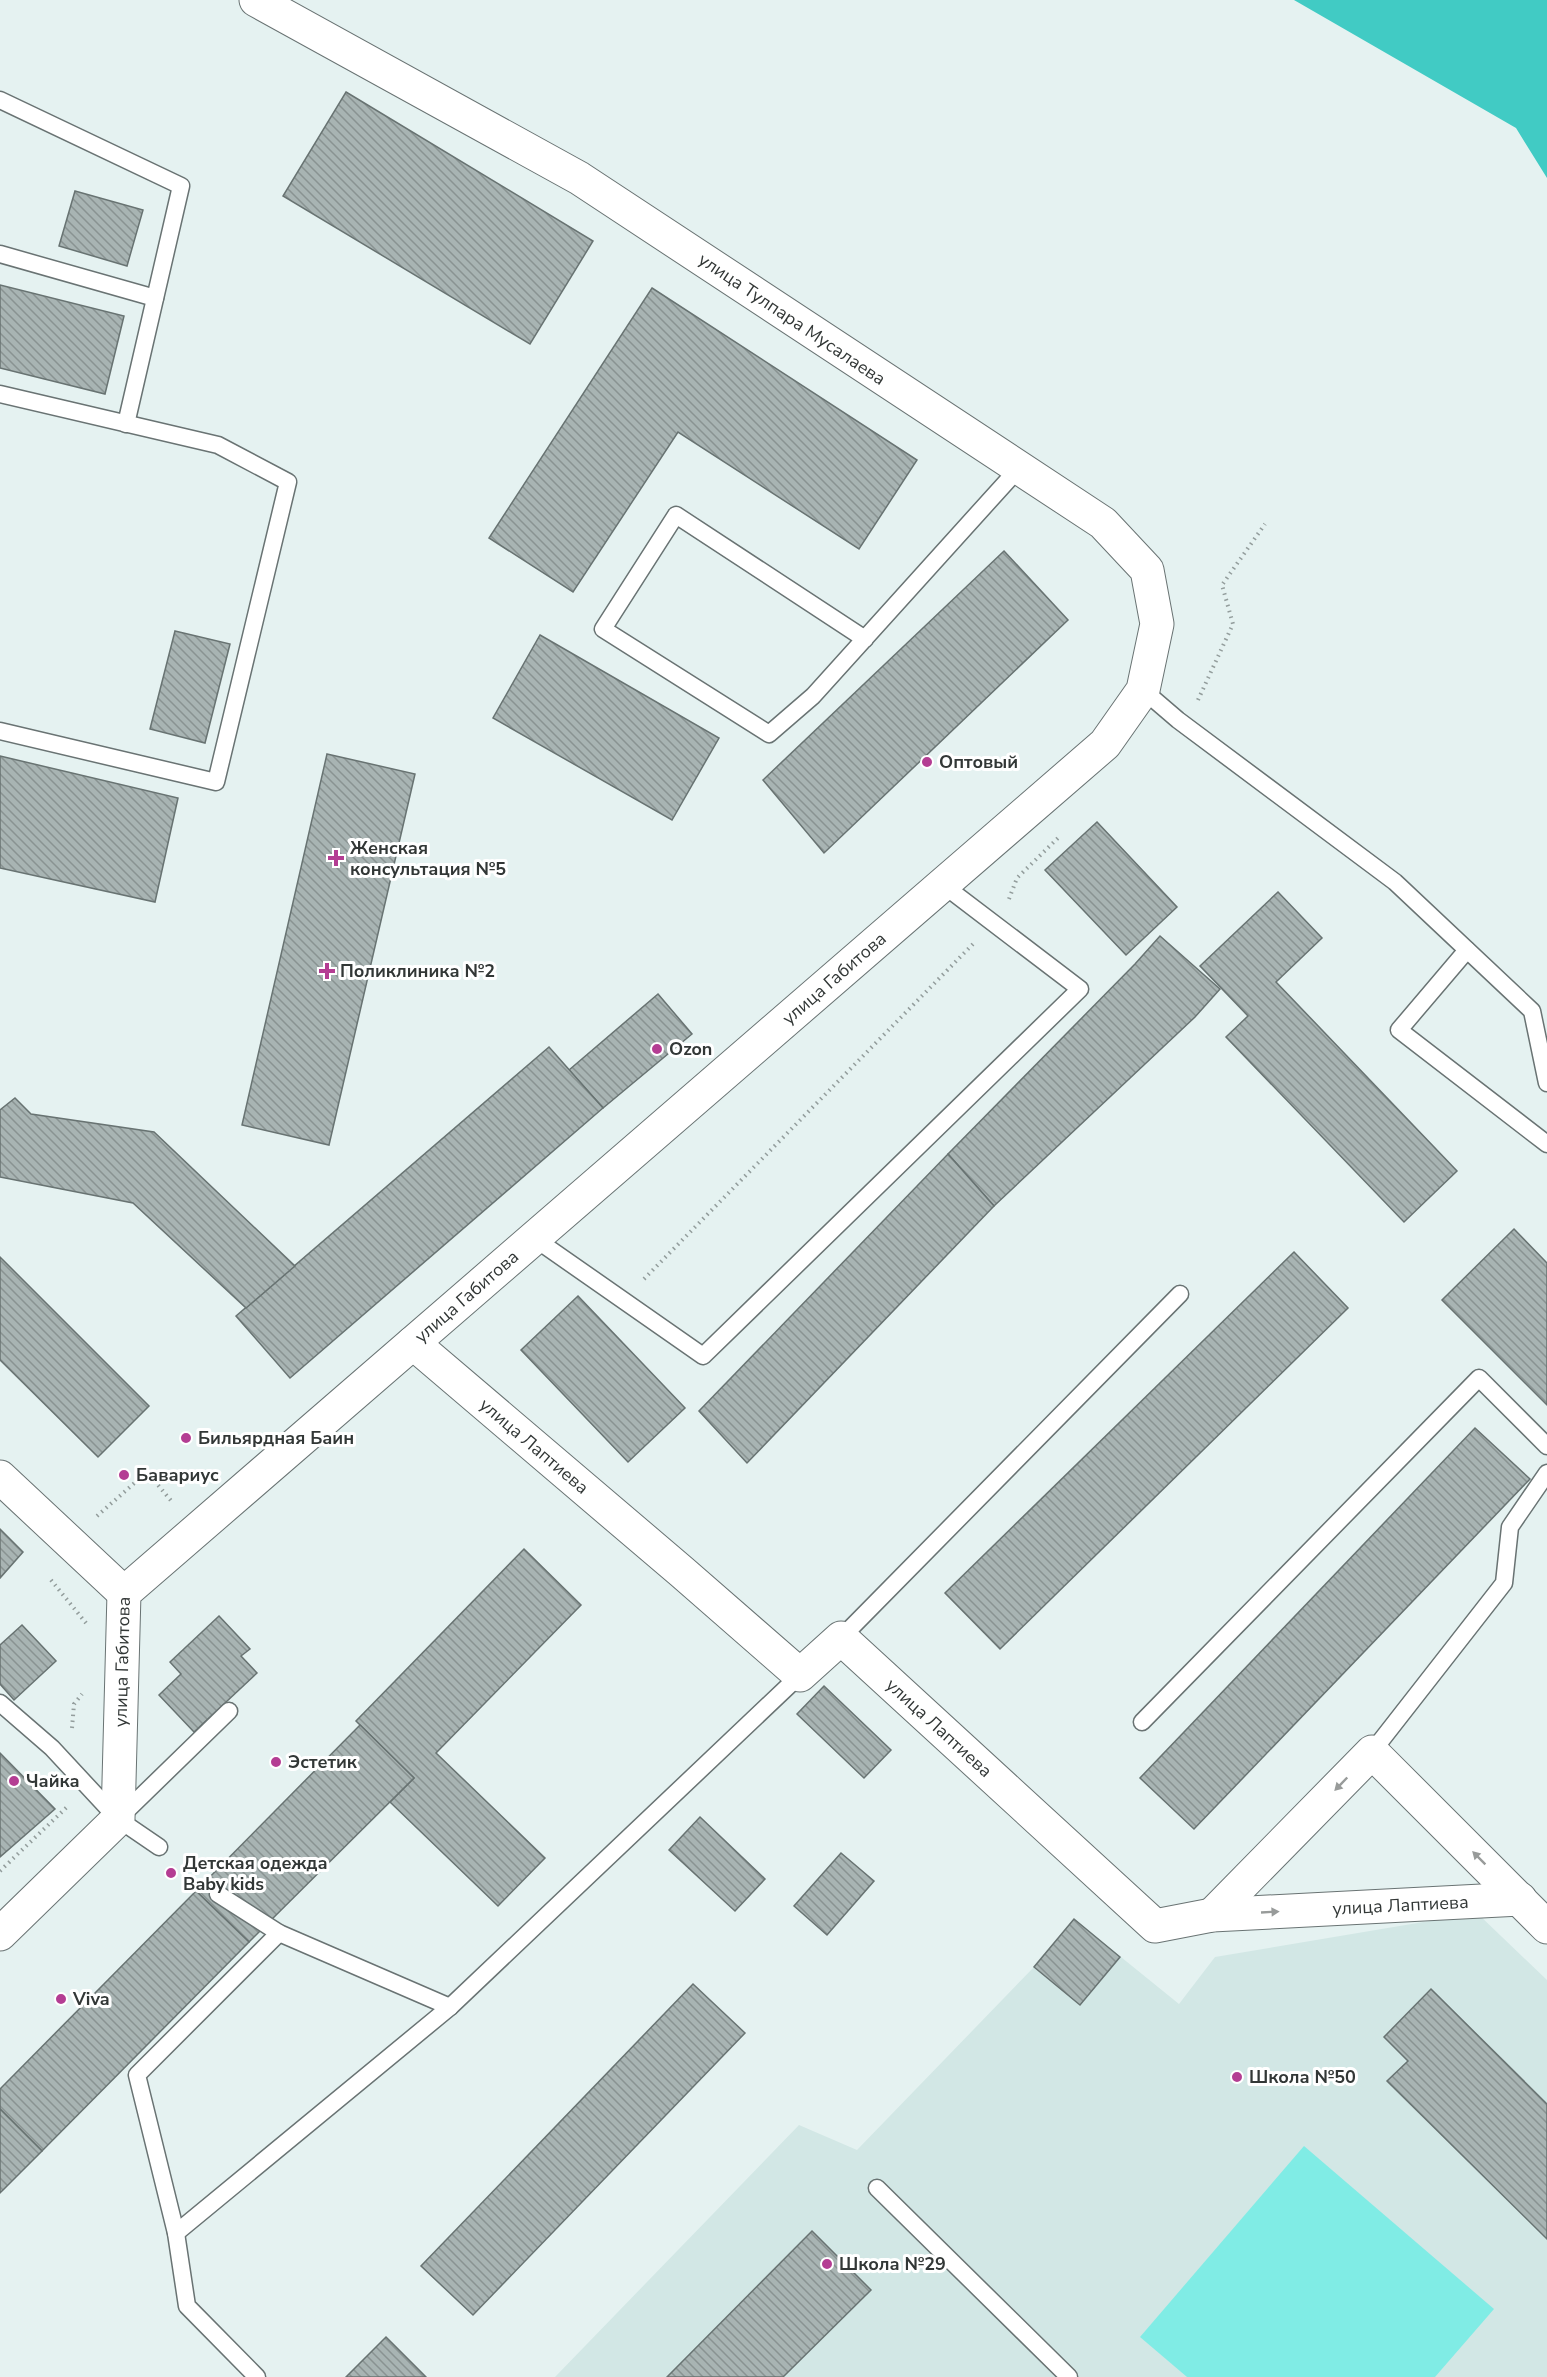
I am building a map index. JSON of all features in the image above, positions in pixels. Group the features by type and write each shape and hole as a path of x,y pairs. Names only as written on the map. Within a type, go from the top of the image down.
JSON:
{"street":[{"name":"улица Тулпара Мусалаева","path":"256,0 579,178 1103,523 1147,570 1156,624 1143,690 1105,744"},
{"name":"улица Габитова","path":"118,1819 124,1593 1105,744"},
{"name":"улица Лаптиева","path":"413,1343 800,1675"},
{"path":"0,1477 124,1593"},
{"name":"улица Лаптиева","path":"841,1638 1155,1926 1212,1915 1520,1899"},
{"path":"800,1675 841,1638"},
{"path":"1212,1915 1372,1752 1547,1927"},
{"path":"0,1934 118,1819"}],"lane":[{"path":"0,100 182,186 126,424"},
{"path":"0,254 155,298"},
{"path":"0,394 218,445 288,482 216,782 0,731"},
{"path":"865,639 676,515 603,629 769,734 813,696 865,639 1018,469"},
{"path":"1143,690 1178,720 1395,882 1532,1011 1547,1083"},
{"path":"534,1238 703,1356 1080,989 942,884"},
{"path":"1467,950 1399,1030 1547,1144"},
{"path":"841,1638 1180,1294"},
{"path":"1142,1722 1479,1378 1547,1446"},
{"path":"1372,1752 1504,1582 1510,1527 1547,1473"},
{"path":"176,2233 450,2007 800,1675"},
{"path":"0,1703 52,1748 118,1819 159,1847"},
{"path":"118,1819 230,1711"},
{"path":"218,1894 279,1933 450,2007"},
{"path":"257,2377 187,2306 176,2233 137,2075 279,1933"},
{"path":"877,2188 1069,2377"}],"shaded area":[{"path":"1294,0 1547,0 1547,178 1516,128"},
{"name":"Школа №50","path":"1477,1913 1547,1980 1547,2377 555,2377 799,2125 857,2150 1034,1967 1074,1919 1179,2004 1215,1957"},
{"path":"1304,2146 1494,2309 1435,2377 1187,2377 1140,2337"}],"building":[{"path":"346,92 593,241 530,344 283,196"},
{"path":"75,191 143,210 127,266 59,246"},
{"path":"0,285 124,316 105,394 0,368"},
{"path":"652,288 917,460 859,549 678,432 573,592 489,538"},
{"path":"1004,551 1068,620 824,853 763,780"},
{"path":"175,631 230,644 205,743 150,729"},
{"path":"540,635 719,738 672,820 493,718"},
{"path":"327,754 415,774 329,1145 242,1125"},
{"path":"0,756 178,798 155,902 0,868"},
{"path":"1097,822 1177,907 1126,955 1045,870"},
{"path":"1278,892 1322,938 1276,982 1457,1171 1404,1222 1226,1037 1248,1016 1200,966"},
{"path":"1160,936 1220,989 1195,1017 994,1206 948,1154"},
{"path":"658,994 692,1034 603,1108 569,1070"},
{"path":"549,1047 603,1108 290,1378 236,1316"},
{"path":"15,1098 31,1114 154,1132 295,1266 246,1308 133,1203 0,1177 0,1110"},
{"path":"948,1154 994,1206 747,1463 699,1411"},
{"path":"1514,1229 1547,1263 1547,1405 1442,1300"},
{"path":"1294,1252 1348,1308 1000,1649 945,1593"},
{"path":"0,1257 149,1406 98,1457 0,1360"},
{"path":"578,1296 685,1408 628,1462 521,1350"},
{"path":"1475,1428 1530,1479 1194,1829 1140,1778"},
{"path":"0,1529 23,1552 0,1578"},
{"path":"524,1549 581,1605 436,1753 545,1858 498,1906 390,1802 414,1778 356,1721"},
{"path":"219,1616 250,1649 241,1656 257,1673 194,1732 159,1695 181,1674 170,1662"},
{"path":"22,1625 56,1661 14,1700 0,1684 0,1645"},
{"path":"824,1686 891,1750 864,1778 797,1714"},
{"path":"360,1725 414,1778 249,1942 196,1891"},
{"name":"Чайка","path":"0,1753 55,1809 0,1857"},
{"path":"700,1817 765,1879 735,1911 669,1850"},
{"path":"841,1853 874,1881 827,1935 794,1906"},
{"path":"196,1891 249,1942 42,2151 0,2109 0,2089"},
{"path":"1074,1919 1120,1957 1080,2005 1034,1967"},
{"path":"693,1984 745,2033 473,2315 421,2266"},
{"path":"1431,1989 1547,2104 1547,2239 1387,2081 1408,2061 1384,2037"},
{"path":"0,2109 42,2151 0,2193"},
{"path":"812,2231 871,2290 783,2377 667,2377"},
{"path":"386,2337 426,2377 346,2377"}],"place":[{"name":"Оптовый","path":"927,762"},
{"name":"Женская консультация №5","path":"336,858"},
{"name":"Поликлиника №2","path":"327,971"},
{"name":"Ozon","path":"657,1049"},
{"name":"Бильярдная Баин","path":"186,1438"},
{"name":"Бавариус","path":"124,1475"},
{"name":"Эстетик","path":"276,1762"},
{"name":"Чайка","path":"14,1781"},
{"name":"Детская одежда Baby kids","path":"171,1873"},
{"name":"Viva","path":"61,1999"},
{"name":"Школа №50","path":"1237,2077"},
{"name":"Школа №29","path":"827,2264"}]}
